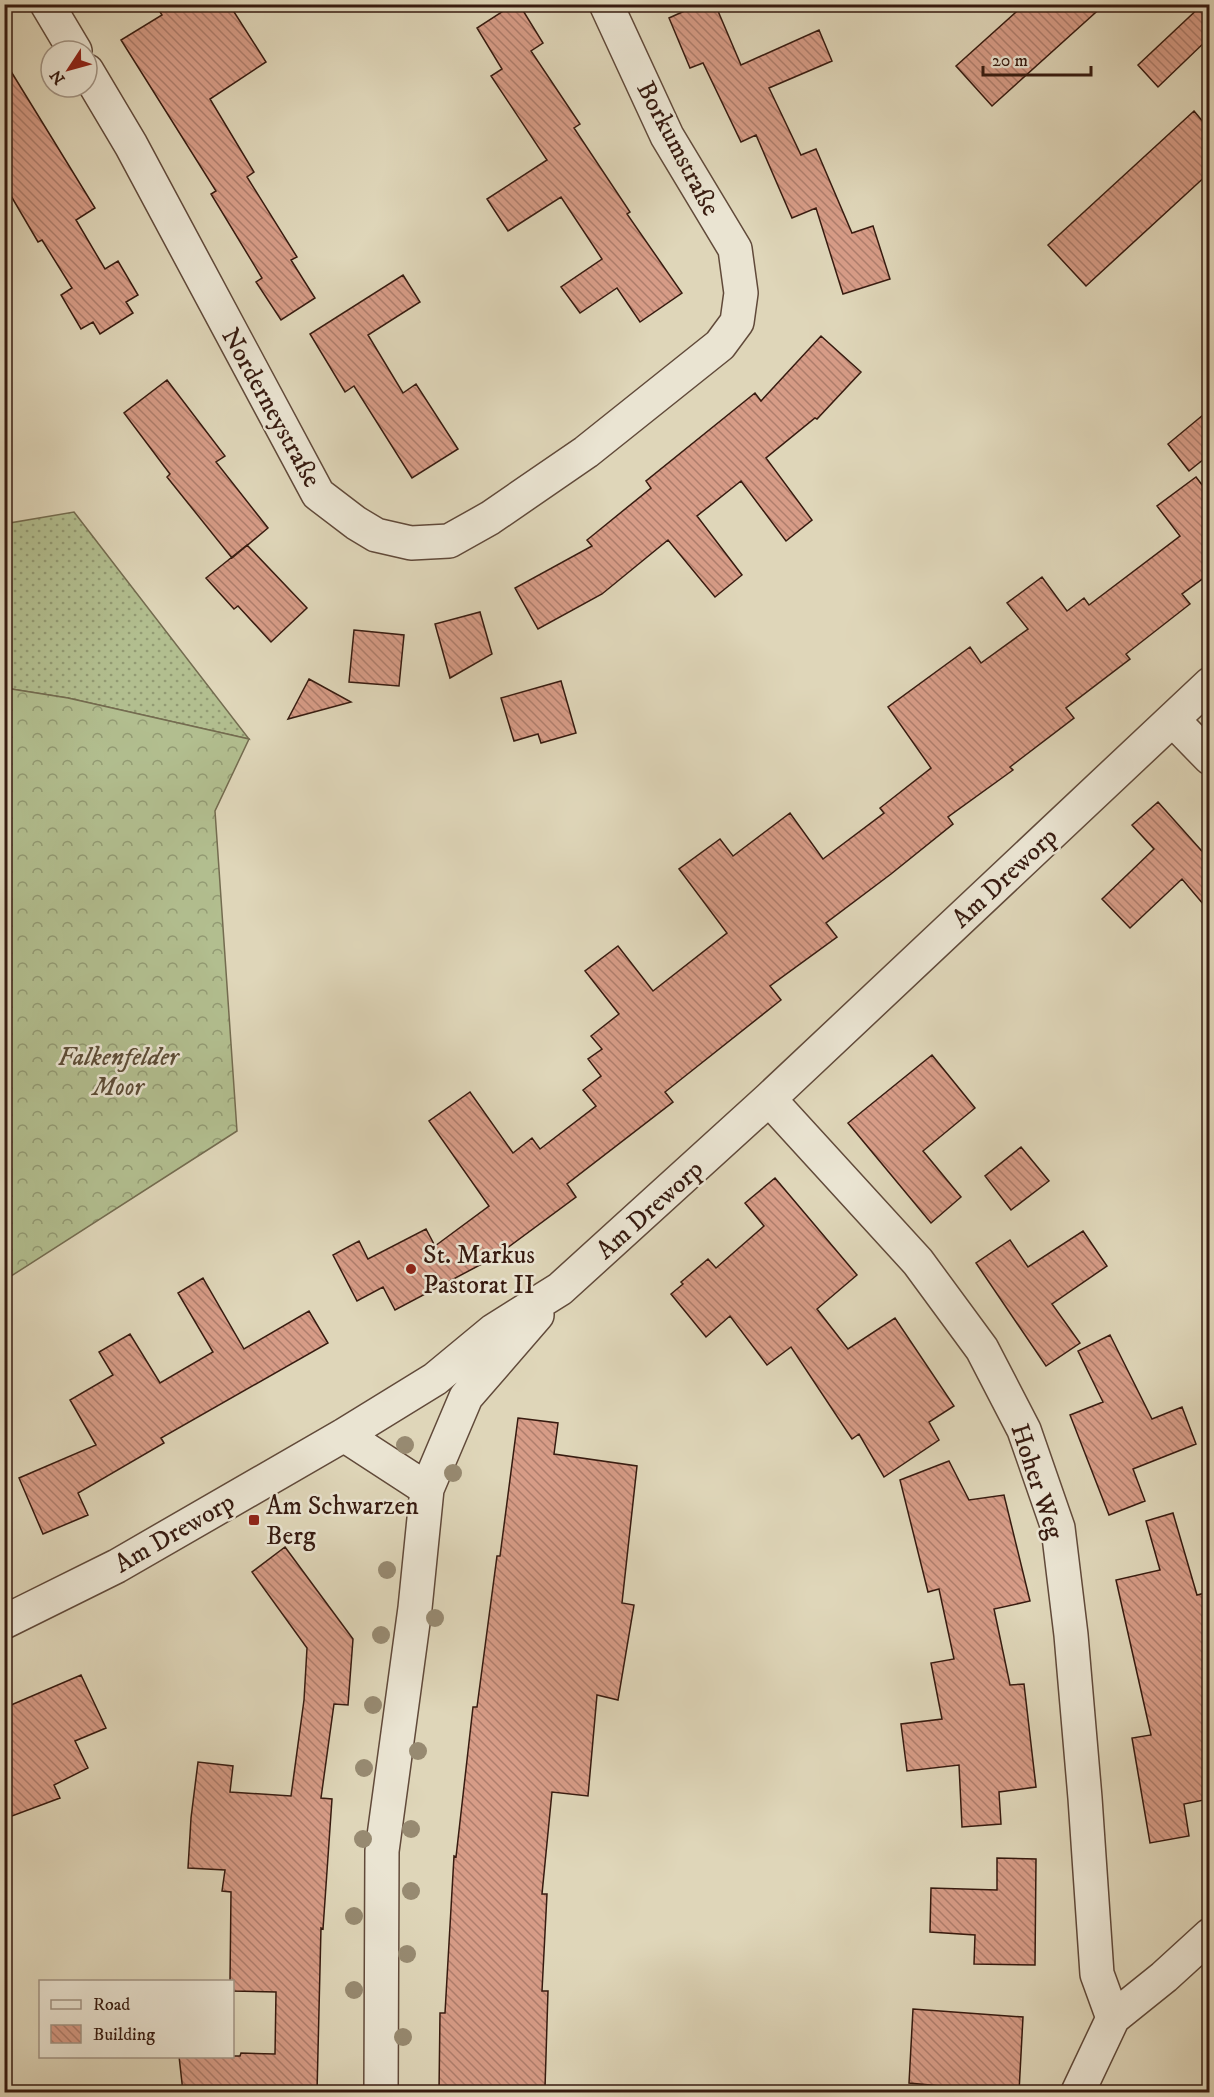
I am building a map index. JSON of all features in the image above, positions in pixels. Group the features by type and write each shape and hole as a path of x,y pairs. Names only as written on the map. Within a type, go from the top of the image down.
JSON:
{"street":[{"path":"47,4 68,39"},
{"name":"Borkumstraße","path":"606,4 667,136 735,249 741,293"},
{"name":"Norderneystraße","path":"99,91 131,145 318,494 376,535 411,543 449,541 490,518 586,452 720,345 737,322 741,293"},
{"name":"Am Dreworp","path":"4,1622 117,1566 344,1436 435,1379 493,1331 560,1289 769,1100 1209,684"},
{"path":"1173,720 1209,758"},
{"name":"Hoher Weg","path":"769,1100 918,1262 982,1349 1024,1430 1058,1528 1074,1670 1097,1974 1113,2018"},
{"path":"381,2092 382,1851 415,1608 428,1489 466,1397 560,1289"},
{"path":"344,1436 428,1489"},
{"path":"1078,2092 1113,2018 1164,1977 1209,1935"}],"green space":[{"path":"74,512 249,739 68,698 5,688 4,524"},
{"name":"Falkenfelder Moor","path":"5,688 68,698 249,739 215,811 237,1131 5,1280"}],"building":[{"path":"155,4 229,4 266,62 210,99 254,172 247,177 297,257 291,260 315,298 281,320 256,282 262,278 211,194 216,191 121,40 162,15"},
{"path":"514,4 519,4 543,43 531,51 580,124 574,128 630,212 627,214 682,293 640,322 617,288 580,313 561,287 602,259 561,197 508,231 487,199 547,160 491,76 502,69 477,28"},
{"path":"700,4 715,4 741,65 819,30 832,61 769,88 801,155 816,149 852,233 873,226 890,279 843,294 816,208 792,218 756,135 741,142 703,63 690,68 669,18"},
{"path":"1025,4 1105,4 992,106 956,66"},
{"path":"1203,4 1209,4 1209,38 1158,87 1138,65"},
{"path":"4,60 95,208 76,220 105,269 118,261 138,295 126,302 133,313 100,334 93,322 81,329 61,295 72,288 42,240 38,242 4,184"},
{"path":"1194,111 1209,129 1209,173 1086,286 1048,245"},
{"path":"403,275 420,302 368,335 403,393 416,384 458,449 412,478 354,386 345,392 310,334"},
{"path":"821,336 861,372 817,419 815,418 766,458 812,520 786,541 741,481 697,516 742,575 715,597 668,540 602,594 538,629 515,588 592,546 587,540 651,488 646,481 755,393 761,401"},
{"path":"167,380 225,456 216,462 268,528 232,558 167,477 170,474 124,413"},
{"path":"1209,410 1209,455 1189,471 1168,444"},
{"path":"1196,477 1209,494 1209,574 1182,594 1190,604 1126,654 1130,659 1066,708 1074,718 1010,767 1013,770 948,817 953,824 826,923 837,937 770,986 781,1000 665,1092 673,1102 567,1184 576,1197 495,1257 395,1310 383,1287 357,1301 333,1255 359,1241 368,1259 426,1229 435,1246 489,1206 429,1121 470,1092 513,1153 532,1138 540,1149 596,1106 583,1090 601,1076 588,1059 602,1049 591,1036 619,1014 585,971 618,946 653,991 727,933 679,869 720,839 733,856 790,813 823,859 884,813 880,808 931,768 888,707 970,647 981,663 1028,629 1007,603 1042,577 1067,611 1084,598 1089,605 1180,536 1157,506"},
{"path":"247,545 307,608 271,642 238,606 234,609 206,578"},
{"path":"480,612 492,654 450,678 435,624"},
{"path":"354,630 404,635 399,686 349,682"},
{"path":"309,679 351,702 288,719"},
{"path":"561,681 576,733 541,743 538,734 514,741 501,698"},
{"path":"1158,802 1209,859 1209,911 1182,879 1130,928 1102,899 1154,849 1132,825"},
{"path":"932,1055 975,1108 923,1151 961,1197 931,1223 848,1123"},
{"path":"1021,1147 1049,1181 1011,1210 985,1176"},
{"path":"775,1178 857,1275 817,1309 848,1349 895,1318 954,1406 929,1422 939,1440 884,1477 859,1434 852,1439 791,1347 767,1365 730,1316 706,1337 671,1294 683,1284 681,1282 708,1259 716,1268 764,1226 745,1203"},
{"path":"1083,1231 1107,1266 1052,1304 1080,1343 1046,1366 976,1263 1010,1240 1028,1267"},
{"path":"203,1278 244,1349 309,1311 328,1343 161,1438 164,1443 78,1493 88,1515 43,1534 19,1478 96,1445 70,1400 113,1375 99,1352 130,1334 160,1383 213,1352 178,1293"},
{"path":"1110,1335 1152,1419 1182,1407 1196,1444 1133,1469 1145,1501 1109,1515 1070,1415 1103,1402 1078,1351"},
{"path":"518,1418 558,1423 554,1454 637,1466 622,1603 634,1605 618,1700 597,1695 588,1796 552,1792 542,1894 547,1894 542,1991 548,1991 545,2088 478,2086 478,2092 439,2092 440,2013 445,2013 454,1856 456,1857 473,1707 477,1707"},
{"path":"949,1461 969,1500 1004,1495 1030,1601 994,1609 1010,1685 1024,1684 1036,1787 999,1792 1001,1824 962,1827 959,1765 907,1771 901,1724 942,1719 931,1663 954,1659 939,1589 928,1592 900,1480"},
{"path":"1173,1513 1197,1595 1209,1592 1209,1799 1184,1804 1189,1836 1150,1843 1132,1738 1151,1735 1116,1580 1160,1570 1146,1521"},
{"path":"285,1547 353,1639 348,1705 334,1704 321,1798 332,1799 323,1929 321,1928 317,2092 183,2092 179,2058 234,2058 234,2056 240,2056 241,2053 275,2054 276,1992 234,1991 234,1980 230,1980 231,1892 222,1891 225,1870 188,1868 198,1762 233,1766 230,1792 291,1796 304,1700 307,1648 252,1572"},
{"path":"81,1675 106,1728 75,1741 88,1768 54,1785 60,1798 4,1819 4,1708"},
{"path":"997,1858 1036,1859 1035,1965 974,1964 975,1935 930,1932 931,1888 997,1890"},
{"path":"913,2009 1023,2017 1019,2092 982,2092 982,2090 909,2083"}],"place":[{"name":"St. Markus Pastorat II","path":"411,1269"},
{"name":"Am Schwarzen Berg","path":"254,1520"}]}
